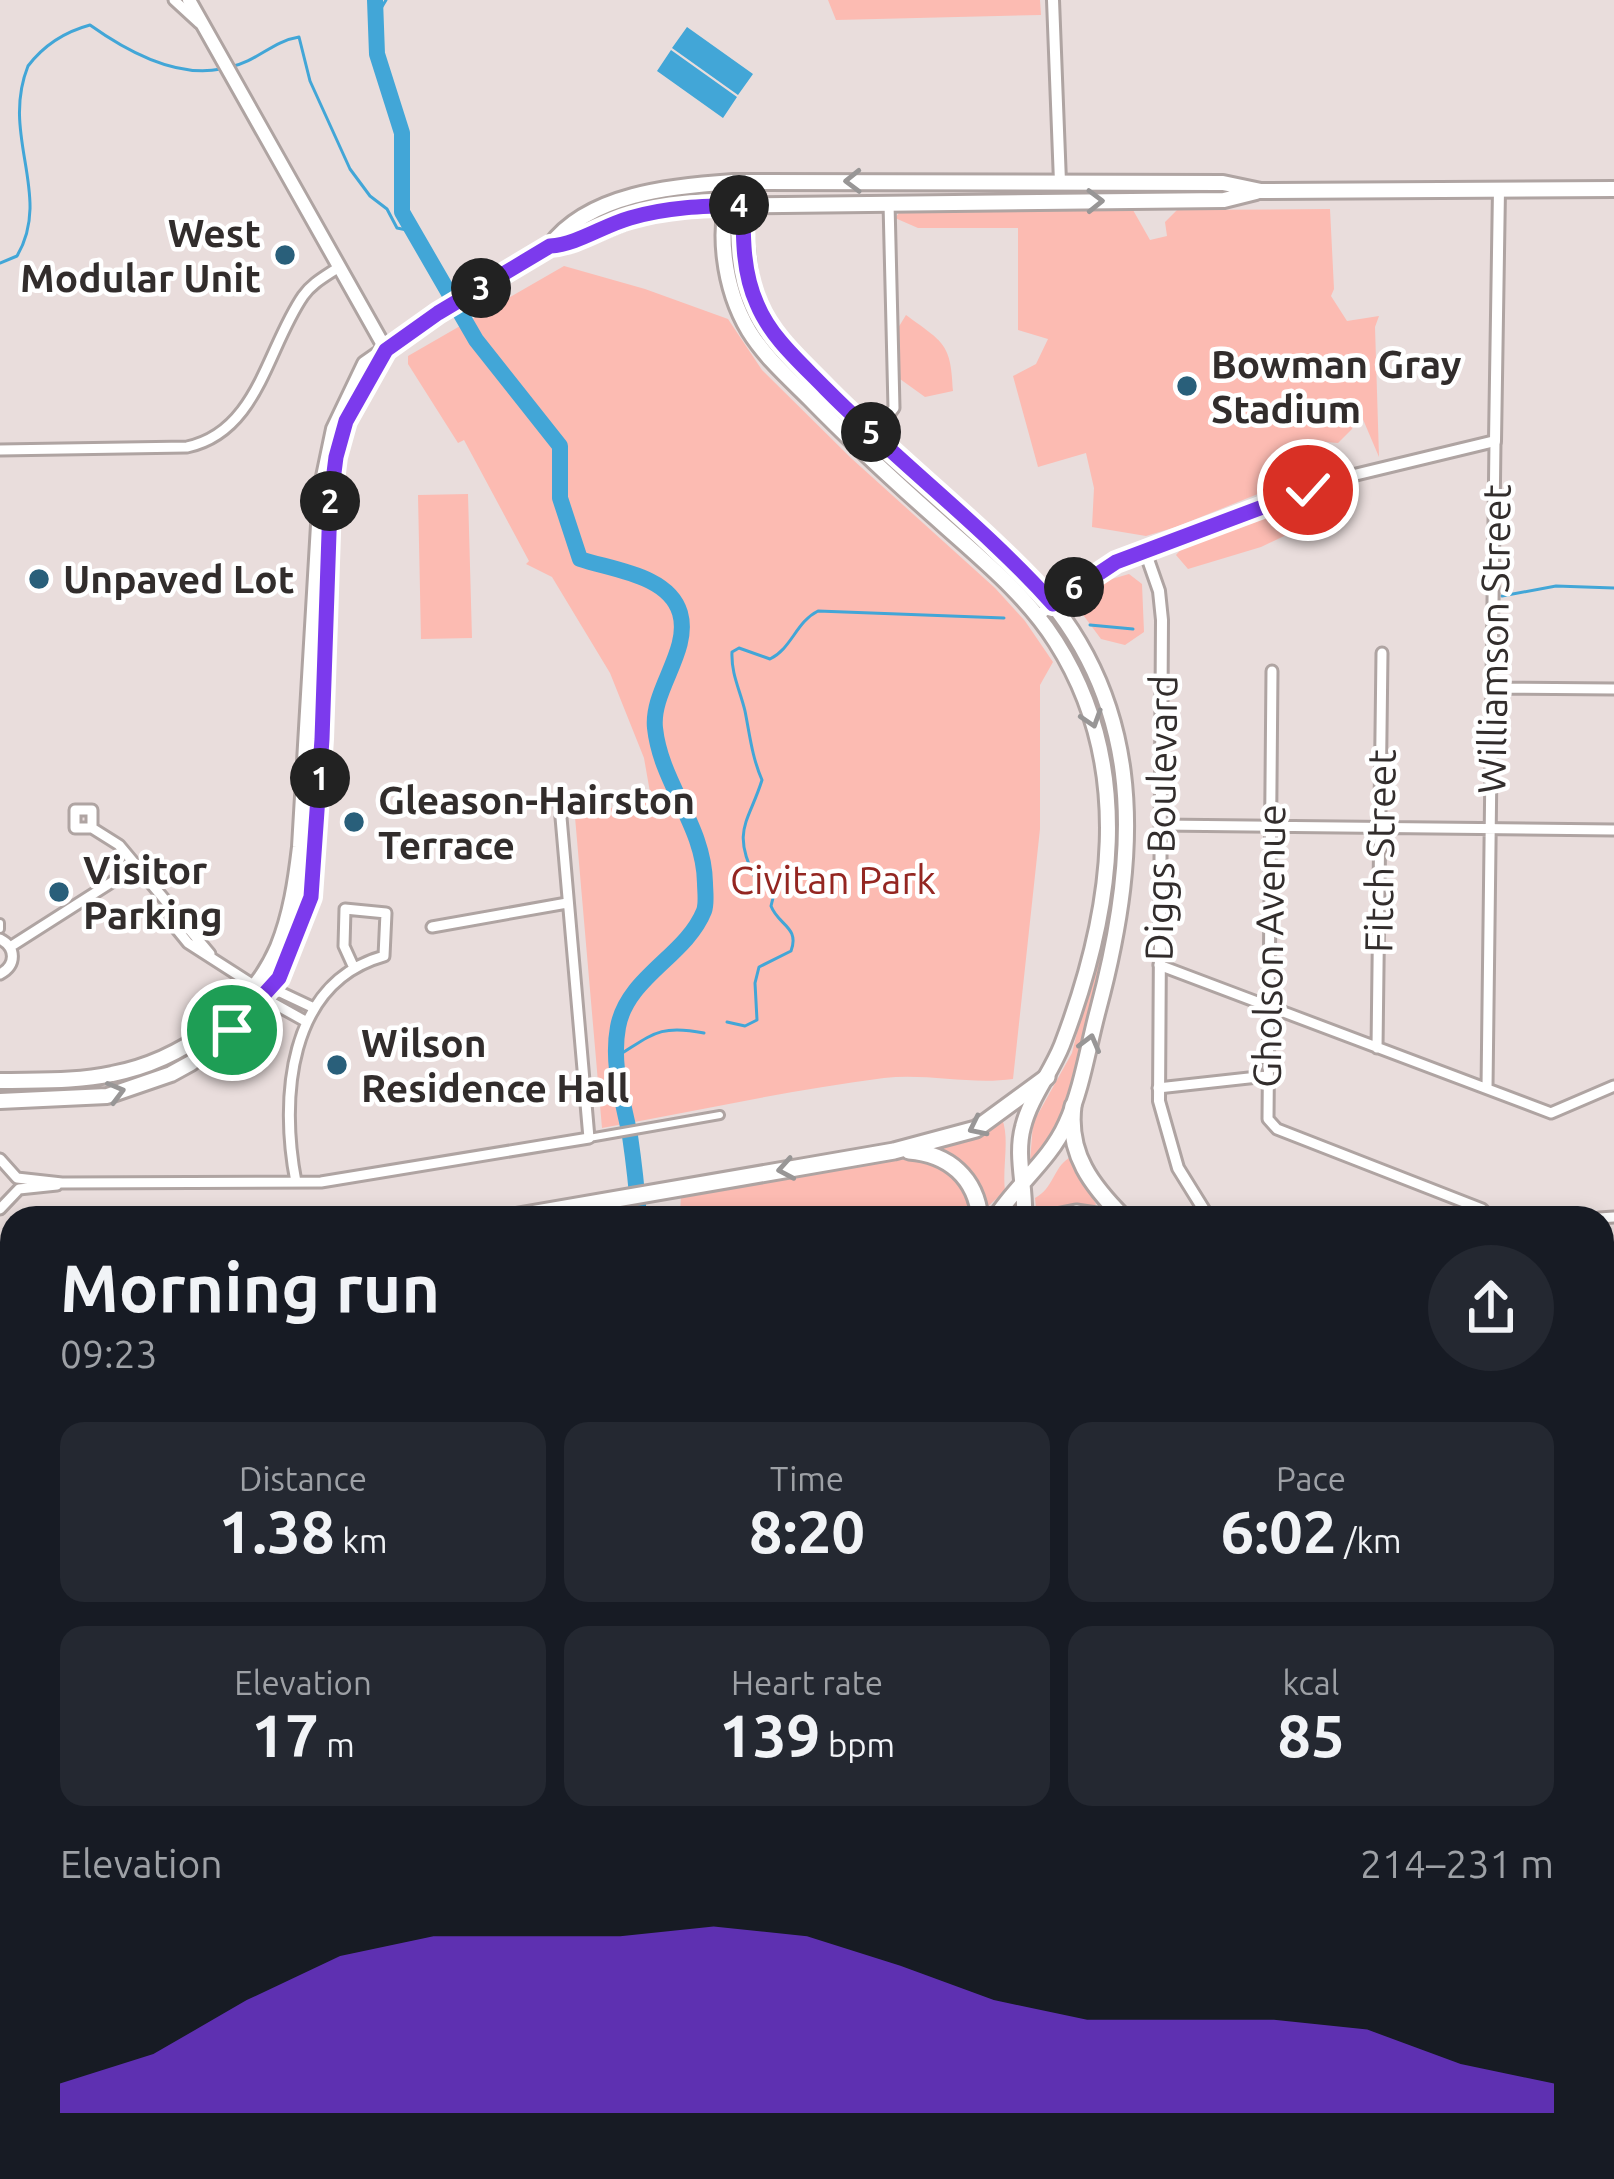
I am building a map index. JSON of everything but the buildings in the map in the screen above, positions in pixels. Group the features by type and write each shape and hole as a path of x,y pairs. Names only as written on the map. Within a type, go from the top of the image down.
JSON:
{"highway":[{"path":"574,1206 894,1151 976,1129 1047,1077"},
{"path":"1072,1106 1072,1133 1081,1164 1112,1206"},
{"path":"894,1151 930,1154 953,1165 970,1184 976,1206"}],"main road":[{"path":"189,0 386,350"},
{"path":"733,182 743,205 746,271 762,316 786,348 873,435 1017,565 1053,604 1105,697 1120,747 1128,800 1123,906 1072,1106 1059,1137 1005,1206"},
{"path":"733,182 724,205 730,287 761,348 848,437 1004,578 1066,658 1091,716 1106,777 1106,890 1094,953 1021,1132 1023,1206"},
{"path":"0,1101 107,1096 171,1074 232,1030 260,989 296,887 316,550 326,459 348,394 365,364 550,246 561,230 622,201 672,188 733,182 1223,183 1261,191 1614,189"},
{"path":"978,202 1053,191 1060,182"},
{"path":"550,246 569,244 642,214 724,205 1224,200 1261,191"},
{"path":"0,1081 90,1078 148,1064 214,1027 260,989"}],"street":[{"path":"174,0 203,27"},
{"path":"1053,0 1060,182"},
{"name":"Williamson Street","path":"1487,1088 1498,190"},
{"path":"873,435 894,408 889,203"},
{"path":"0,450 187,447 209,440 243,412 302,297 339,267"},
{"path":"1038,616 1102,569 1144,551 1360,473 1496,441"},
{"name":"Diggs Boulevard","path":"1144,551 1156,580 1162,620 1158,1088 1172,1152 1202,1206"},
{"name":"Fitch Street","path":"1377,1048 1382,653"},
{"name":"Gholson Avenue","path":"1272,671 1268,1119 1277,1129 1474,1206"},
{"path":"1492,688 1614,689"},
{"path":"560,806 589,1138"},
{"path":"1161,825 1614,830"},
{"path":"92,828 118,845 137,866 202,955 210,954 271,1002 307,1022"},
{"path":"10,946 137,866"},
{"path":"432,927 567,903"},
{"path":"296,1182 286,1119 288,1086 307,1022 314,1008 354,968 384,956 386,913 345,908 344,946 354,968"},
{"path":"0,939 10,946 13,960 1,974"},
{"path":"1159,965 1551,1113 1614,1086"},
{"path":"260,989 280,992 314,1008"},
{"path":"1158,1088 1268,1076"},
{"path":"0,1159 17,1178 62,1183 296,1182 348,1178 720,1115"},
{"path":"3,1206 19,1189 62,1183"}],"green space":[{"path":"828,0 1040,0 1041,15 836,20"},
{"name":"Bowman Gray Stadium","path":"1330,209 1331,296 1347,321 1379,316 1375,327 1379,457 1359,410 1352,429 1338,443 1326,442 1306,471 1290,481 1146,536 1092,527 1094,488 1086,453 1038,467 1013,376 1036,364 1048,339 1018,330 1018,228 918,228 895,218 899,213 1133,210 1150,240 1167,236 1165,222 1177,210"},
{"name":"Civitan Park","path":"564,266 728,319 762,370 995,588 1053,662 1040,685 1040,829 1013,1079 884,1078 602,1128 575,817 651,798 644,758 610,673 552,577 526,564 529,561 464,440 458,443 408,364 408,356"},
{"path":"906,315 943,346 953,391 925,397 900,379 898,328"},
{"path":"468,494 472,638 421,639 418,495"},
{"path":"1306,497 1318,520 1261,547 1188,569 1176,555 1185,545"},
{"path":"1129,574 1142,584 1144,632 1125,645 1101,639 1078,608 1098,583"},
{"path":"1106,736 1122,806 1111,926 1066,1103 1030,1162 1033,1123 1072,1053 1106,915 1114,825 1102,737"},
{"path":"1002,1119 1005,1191 982,1206 930,1148"},
{"path":"917,1157 939,1164 956,1177 970,1206 680,1206 681,1195"},
{"path":"1069,1158 1095,1206 1036,1206 1035,1198"}],"water":[{"path":"687,27 753,74 738,95 672,48"},
{"path":"671,50 737,97 723,118 657,71"}],"waterway":[{"path":"375,0 377,54 402,133 402,212 476,340 560,446 560,498 580,559 652,582 674,600 680,613 680,642 659,699 655,728 665,768 698,842 705,904 696,927 633,994 618,1027 617,1069 638,1206"},
{"path":"374,20 386,0"},
{"path":"0,263 17,256 27,233 30,210 21,92 28,66 41,52 90,25 169,66 221,69"},
{"path":"230,67 299,37 310,81 350,169 370,196 387,209 397,228 417,232"},
{"path":"1502,596 1556,586 1614,588"},
{"path":"727,1022 745,1026 757,1020 759,967 791,951 793,943 771,906 777,882 755,878 744,848 745,827 762,780 732,652 739,648 770,659 818,611 1004,618"},
{"path":"1090,625 1133,629"},
{"path":"616,1057 665,1031 704,1033"}],"place":[{"name":"West Modular Unit","path":"285,255"},
{"name":"Bowman Gray Stadium","path":"1187,386"},
{"name":"Unpaved Lot","path":"39,579"},
{"name":"Gleason-Hairston Terrace","path":"354,822"},
{"name":"Visitor Parking","path":"59,892"},
{"name":"Wilson Residence Hall","path":"337,1065"}],"route":[{"path":"232,1030 279,978 311,897 330,504 346,421 386,350 550,246 569,244 658,211 743,205 749,282 776,336 1053,604 1116,562 1308,490"}]}
